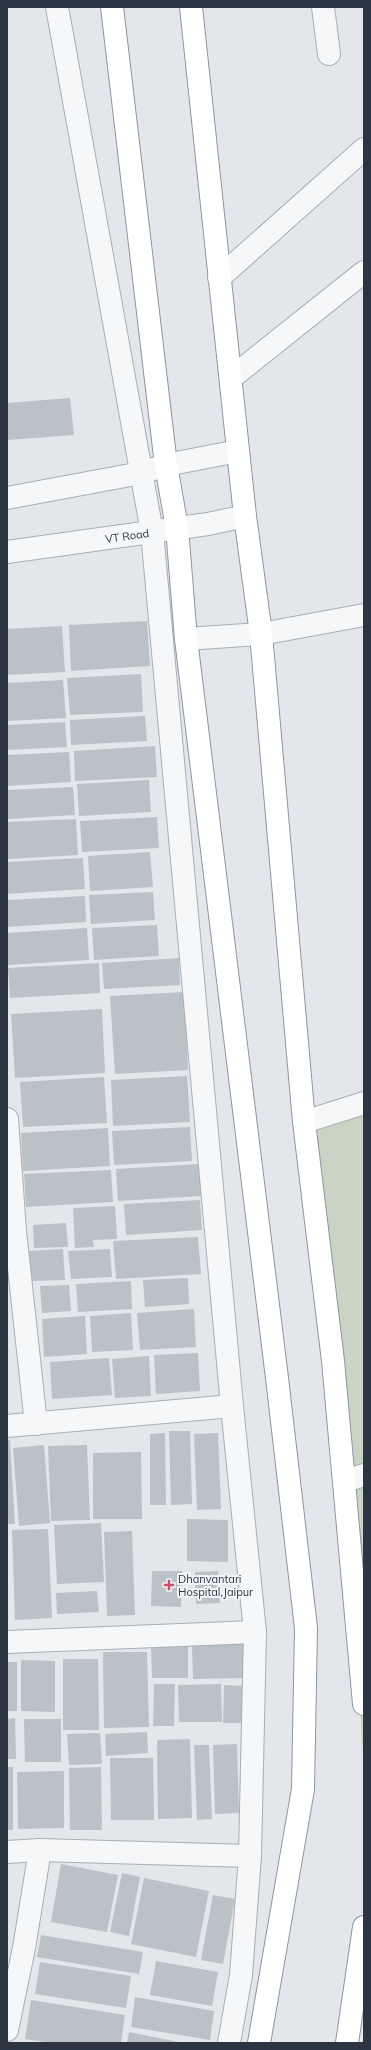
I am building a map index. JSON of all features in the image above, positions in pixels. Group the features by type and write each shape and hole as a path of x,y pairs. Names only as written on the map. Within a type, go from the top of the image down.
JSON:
{"highway":[{"path":"112,7 166,465 177,528 186,639 277,1378 306,1628 303,1789 259,2043"},
{"path":"191,7 245,516 261,634 304,1122 333,1361 354,1478 364,1704"},
{"path":"347,2043 364,1927"}],"street":[{"path":"57,7 152,532 232,1406 255,1632 250,1856 241,1975 229,2043"},
{"path":"323,7 330,54"},
{"path":"219,278 364,149"},
{"path":"231,378 364,272"},
{"path":"7,498 141,473 166,465 238,451"},
{"name":"VT Road","path":"7,552 208,524 245,516"},
{"path":"186,639 261,634 364,616"},
{"path":"304,1122 364,1102"},
{"path":"7,1119 11,1231 36,1424"},
{"path":"7,1426 94,1417 232,1406"},
{"path":"7,1642 255,1632"},
{"path":"7,1852 40,1850 250,1856"},
{"path":"7,2030 24,1948 40,1850"}],"green space":[{"path":"364,1102 364,1771 345,1481 304,1122"}],"building":[{"path":"70,398 74,435 7,440 7,403"},
{"path":"147,621 150,666 71,671 69,625"},
{"path":"62,626 65,672 7,675 7,629"},
{"path":"141,674 143,712 70,715 67,678"},
{"path":"63,680 66,718 7,721 7,683"},
{"path":"145,716 147,741 71,745 70,720"},
{"path":"65,722 67,747 7,750 7,725"},
{"path":"155,746 157,777 75,781 74,751"},
{"path":"69,752 71,782 7,786 7,755"},
{"path":"149,780 151,812 79,816 77,784"},
{"path":"73,787 75,815 7,819 7,790"},
{"path":"157,817 159,848 82,852 80,821"},
{"path":"76,819 78,855 7,859 7,822"},
{"path":"150,852 153,887 90,891 88,856"},
{"path":"83,858 85,889 7,894 7,862"},
{"path":"153,892 155,920 91,924 89,895"},
{"path":"85,896 86,922 7,927 7,900"},
{"path":"157,925 159,956 94,960 92,928"},
{"path":"87,928 89,960 7,965 7,933"},
{"path":"179,958 180,985 104,989 102,963"},
{"path":"99,963 100,993 10,998 8,968"},
{"path":"184,992 188,1070 115,1074 110,996"},
{"path":"102,1009 105,1073 15,1078 11,1014"},
{"path":"187,1076 190,1122 113,1126 111,1080"},
{"path":"104,1077 107,1123 23,1127 20,1082"},
{"path":"190,1127 192,1161 114,1165 112,1131"},
{"path":"108,1128 110,1166 23,1171 21,1133"},
{"path":"199,1164 201,1196 118,1201 116,1169"},
{"path":"111,1170 113,1202 26,1207 24,1174"},
{"path":"200,1200 202,1230 126,1235 124,1204"},
{"path":"115,1206 117,1239 93,1240 94,1247 75,1248 73,1208"},
{"path":"66,1223 68,1247 34,1248 33,1225"},
{"path":"198,1237 201,1274 116,1279 113,1241"},
{"path":"63,1249 65,1280 31,1281 29,1251"},
{"path":"110,1249 112,1277 71,1279 68,1251"},
{"path":"188,1278 189,1304 145,1307 143,1280"},
{"path":"131,1281 132,1309 78,1312 76,1284"},
{"path":"69,1285 71,1311 42,1313 40,1286"},
{"path":"194,1309 196,1347 140,1350 137,1313"},
{"path":"131,1313 133,1350 92,1352 90,1316"},
{"path":"85,1316 87,1354 44,1357 42,1319"},
{"path":"198,1353 200,1391 156,1394 154,1355"},
{"path":"149,1356 151,1396 115,1398 112,1359"},
{"path":"109,1358 112,1395 52,1399 50,1362"},
{"path":"169,1431 190,1431 192,1504 171,1505"},
{"path":"165,1433 166,1505 150,1505 150,1434"},
{"path":"218,1433 221,1509 197,1510 194,1434"},
{"path":"7,1440 10,1440 15,1524 7,1524"},
{"path":"44,1445 50,1523 19,1526 13,1448"},
{"path":"87,1445 90,1520 51,1521 48,1446"},
{"path":"141,1452 142,1519 93,1519 93,1453"},
{"path":"187,1519 228,1520 228,1562 187,1561"},
{"path":"101,1523 104,1582 57,1584 54,1525"},
{"path":"48,1529 52,1618 15,1620 12,1530"},
{"path":"132,1531 135,1615 107,1616 104,1532"},
{"path":"152,1571 182,1571 181,1607 151,1606"},
{"path":"218,1571 220,1603 196,1604 195,1572"},
{"path":"97,1591 99,1612 57,1614 56,1593"},
{"path":"244,1644 245,1678 193,1679 192,1646"},
{"path":"151,1645 188,1645 188,1678 152,1678"},
{"path":"103,1652 147,1652 149,1727 104,1728"},
{"path":"63,1659 98,1659 99,1730 63,1730"},
{"path":"21,1660 55,1661 55,1712 21,1711"},
{"path":"7,1662 17,1662 17,1711 7,1711"},
{"path":"154,1684 175,1684 174,1726 153,1726"},
{"path":"221,1684 222,1722 179,1722 178,1685"},
{"path":"224,1685 245,1686 244,1723 223,1723"},
{"path":"15,1718 16,1759 7,1759 7,1719"},
{"path":"24,1719 61,1719 61,1762 25,1762"},
{"path":"147,1732 148,1753 106,1756 105,1734"},
{"path":"100,1733 102,1764 69,1765 67,1734"},
{"path":"190,1739 192,1818 158,1819 157,1740"},
{"path":"237,1744 239,1813 215,1814 213,1745"},
{"path":"194,1745 209,1745 212,1819 197,1820"},
{"path":"110,1758 153,1758 154,1820 111,1820"},
{"path":"7,1767 13,1767 13,1830 7,1830"},
{"path":"101,1767 102,1830 70,1830 69,1768"},
{"path":"64,1771 64,1828 18,1829 17,1772"},
{"path":"61,1864 118,1875 107,1932 51,1922"},
{"path":"122,1873 140,1877 129,1936 110,1932"},
{"path":"144,1878 209,1891 196,1957 131,1944"},
{"path":"213,1895 235,1899 223,1964 201,1960"},
{"path":"41,1935 143,1952 139,1974 37,1957"},
{"path":"156,1961 218,1972 212,2006 150,1995"},
{"path":"40,1962 131,1976 126,2008 35,1994"},
{"path":"135,1997 214,2011 210,2040 131,2027"},
{"path":"31,2000 125,2015 121,2043 51,2043 25,2039"},
{"path":"129,2032 179,2042 179,2043 127,2043"}],"place":[{"name":"Dhanvantari Hospital,Jaipur","path":"169,1585"}]}
